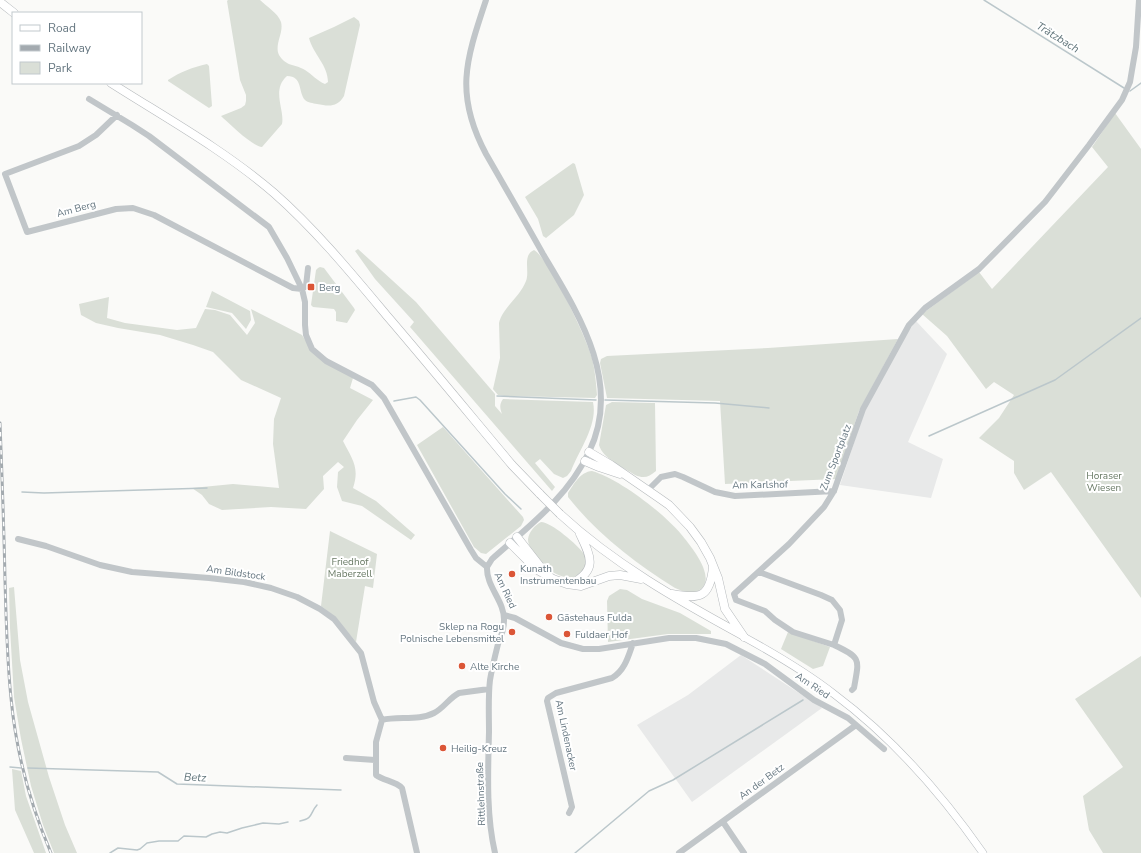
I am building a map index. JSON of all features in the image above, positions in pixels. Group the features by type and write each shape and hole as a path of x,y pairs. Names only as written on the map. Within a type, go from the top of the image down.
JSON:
{"highway":[{"path":"0,2 13,12"},
{"path":"113,84 192,134 237,165 273,192 303,220 345,266 512,465 578,531 646,580 744,637"},
{"path":"589,452 669,505 690,527 706,550 718,578 725,609 744,637"},
{"path":"585,461 609,471 623,474"},
{"path":"572,584 583,577 590,566 590,556 578,531"},
{"path":"517,537 546,575"},
{"path":"510,543 536,569 560,582 581,586 608,576 620,574 646,580"},
{"path":"668,594 692,597 702,594 706,591 711,582 713,567"}],"main road":[{"path":"744,637 818,682 873,726 900,751 933,787 957,816 983,853"}],"street":[{"path":"486,0 468,56 466,83 469,110 478,139 574,307 589,340 598,371 601,399 600,418 597,432 585,461 574,479 544,513 492,559 487,567"},
{"name":"Zum Sportplatz","path":"834,644 793,632 765,611 736,600 734,594 789,544 824,507 834,491 863,409 909,325 925,308 979,269 1045,202 1117,106 1126,92 1132,70 1137,40 1139,0"},
{"path":"89,99 149,136 269,227 287,258 302,289 306,286 308,268"},
{"name":"Am Berg","path":"117,115 96,135 79,146 5,174 27,232 116,208 139,209 154,215 292,288 302,289"},
{"name":"Am Ried","path":"302,289 305,302 306,335 312,349 326,360 372,385 384,398 471,550 476,558 487,567 486,572 502,606 504,615 514,618 561,643 583,649 599,649 669,638 708,639 726,644 765,664 814,700 840,714 856,725 884,749"},
{"name":"Am Karlshof","path":"648,490 661,477 675,474 715,492 735,496 834,491"},
{"name":"Am Bildstock","path":"18,539 46,546 100,565 132,572 244,582 271,588 297,597 320,609 334,619 362,653 374,702 382,720"},
{"path":"759,572 832,600 840,610 842,620 834,644 853,654 857,659 858,665 854,688 852,690"},
{"name":"Rittlehnstraße","path":"495,853 490,827 489,689 494,658 503,628 504,615"},
{"name":"Am Lindenacker","path":"569,812 572,807 547,701 548,698 556,693 617,676 626,663 633,643"},
{"path":"417,853 403,790 400,786 376,775 375,760 377,740 382,720 427,716 436,712 459,693 489,689"},
{"name":"An der Betz","path":"678,853 856,725"},
{"path":"346,758 375,760"},
{"path":"723,822 744,853"}],"shaded area":[{"path":"916,321 947,354 908,442 943,459 931,498 840,485 865,410 902,340"},
{"path":"741,655 822,708 692,802 637,725 688,695"}],"green space":[{"path":"228,0 260,0 272,10 281,22 282,26 278,47 279,55 285,62 302,68 325,84 328,82 326,70 309,38 354,17 359,21 360,25 344,96 341,100 338,103 329,106 308,102 303,97 298,81 287,76 282,82 279,94 282,124 262,147 253,143 236,130 221,116 241,108 245,105 246,101 246,95 240,80"},
{"path":"207,64 209,66 212,106 209,108 168,81 182,72"},
{"name":"Horaser Wiesen","path":"1115,113 1141,149 1141,598 1051,472 1024,490 1014,473 1014,461 979,438 999,418 1014,395 994,382 986,389 947,336 922,314 979,272 992,289 1108,167 1092,147"},
{"path":"573,163 575,164 584,195 574,215 546,238 543,236 538,219 525,197"},
{"path":"358,249 416,302 495,394 495,406 502,414 500,406 503,399 593,402 593,420 587,437 571,471 567,476 563,478 554,474 540,459 535,463 555,487 552,491 410,327 414,322 375,279 355,251"},
{"path":"534,250 541,256 558,283 589,348 595,376 597,395 595,398 504,396 498,395 493,389 500,358 499,323 504,312 520,292 526,281 527,259 530,252"},
{"path":"320,267 324,268 355,310 347,323 336,321 336,312 334,309 313,307 311,305 316,270"},
{"path":"212,291 250,311 251,320 246,329 232,313 206,307"},
{"path":"109,297 107,318 125,323 177,330 196,328 205,309 215,310 230,315 247,335 255,323 251,309 302,335 307,343 353,378 350,388 373,400 343,441 354,463 356,474 353,488 376,501 415,535 411,540 362,506 342,501 337,487 338,472 344,467 338,462 323,476 324,489 306,509 271,507 222,510 209,504 202,495 192,488 233,484 279,488 273,444 274,419 281,398 241,380 213,352 160,335 96,323 81,315 79,304"},
{"path":"898,339 859,411 836,479 725,484 720,401 607,398 600,363 601,359 607,356 768,348"},
{"path":"612,402 655,403 656,471 651,475 641,477 635,475 609,459 601,450 599,445 606,405"},
{"path":"443,427 523,517 524,520 521,526 486,554 481,553 474,547 417,445"},
{"path":"592,471 616,482 643,499 677,530 694,550 702,565 706,580 704,586 698,591 692,593 675,588 631,558 592,524 568,497 568,493 581,476"},
{"path":"541,522 551,526 564,535 584,554 586,560 585,567 578,575 569,578 560,576 541,563 534,554 528,539 533,529"},
{"name":"Friedhof Maberzell","path":"330,531 377,554 373,588 365,586 356,642 334,616 321,606"},
{"path":"14,587 20,660 28,702 49,777 65,825 77,853 54,853 43,825 31,786 14,697 9,588"},
{"path":"620,589 627,590 642,599 680,613 711,631 711,634 668,634 608,642 607,601 609,596"},
{"path":"788,632 830,647 823,666 813,669 781,649"},
{"path":"1141,656 1141,853 1103,853 1089,830 1083,796 1123,767 1075,699"},
{"path":"12,769 21,771 26,796 46,853 34,853 15,810"}],"waterway":[{"name":"Trätzbach","path":"984,0 1124,88"},
{"name":"Trätzbach","path":"1130,91 1141,83"},
{"path":"929,436 1055,380 1141,318"},
{"path":"497,396 596,400"},
{"path":"394,401 416,397 420,400 505,494 521,509"},
{"path":"605,400 715,403 769,408"},
{"path":"22,492 44,493 207,488"},
{"path":"575,853 649,791 673,780 803,700"},
{"name":"Betz","path":"10,767 21,768"},
{"name":"Betz","path":"28,768 158,772 177,784 341,790"},
{"path":"300,821 309,817 317,805"},
{"path":"110,853 118,848 137,850 147,843 159,841 178,841 184,836 206,837 220,832 227,833 263,823 279,824 288,822"}],"railway":[{"path":"0,423 7,639 13,718 20,757 30,796 51,853"}],"place":[{"name":"Berg","path":"311,287"},
{"name":"Kunath Instrumentenbau","path":"512,574"},
{"name":"Gästehaus Fulda","path":"549,617"},
{"name":"Sklep na Rogu Polnische Lebensmittel","path":"512,632"},
{"name":"Fuldaer Hof","path":"567,634"},
{"name":"Alte Kirche","path":"462,666"},
{"name":"Heilig-Kreuz","path":"443,748"}]}
